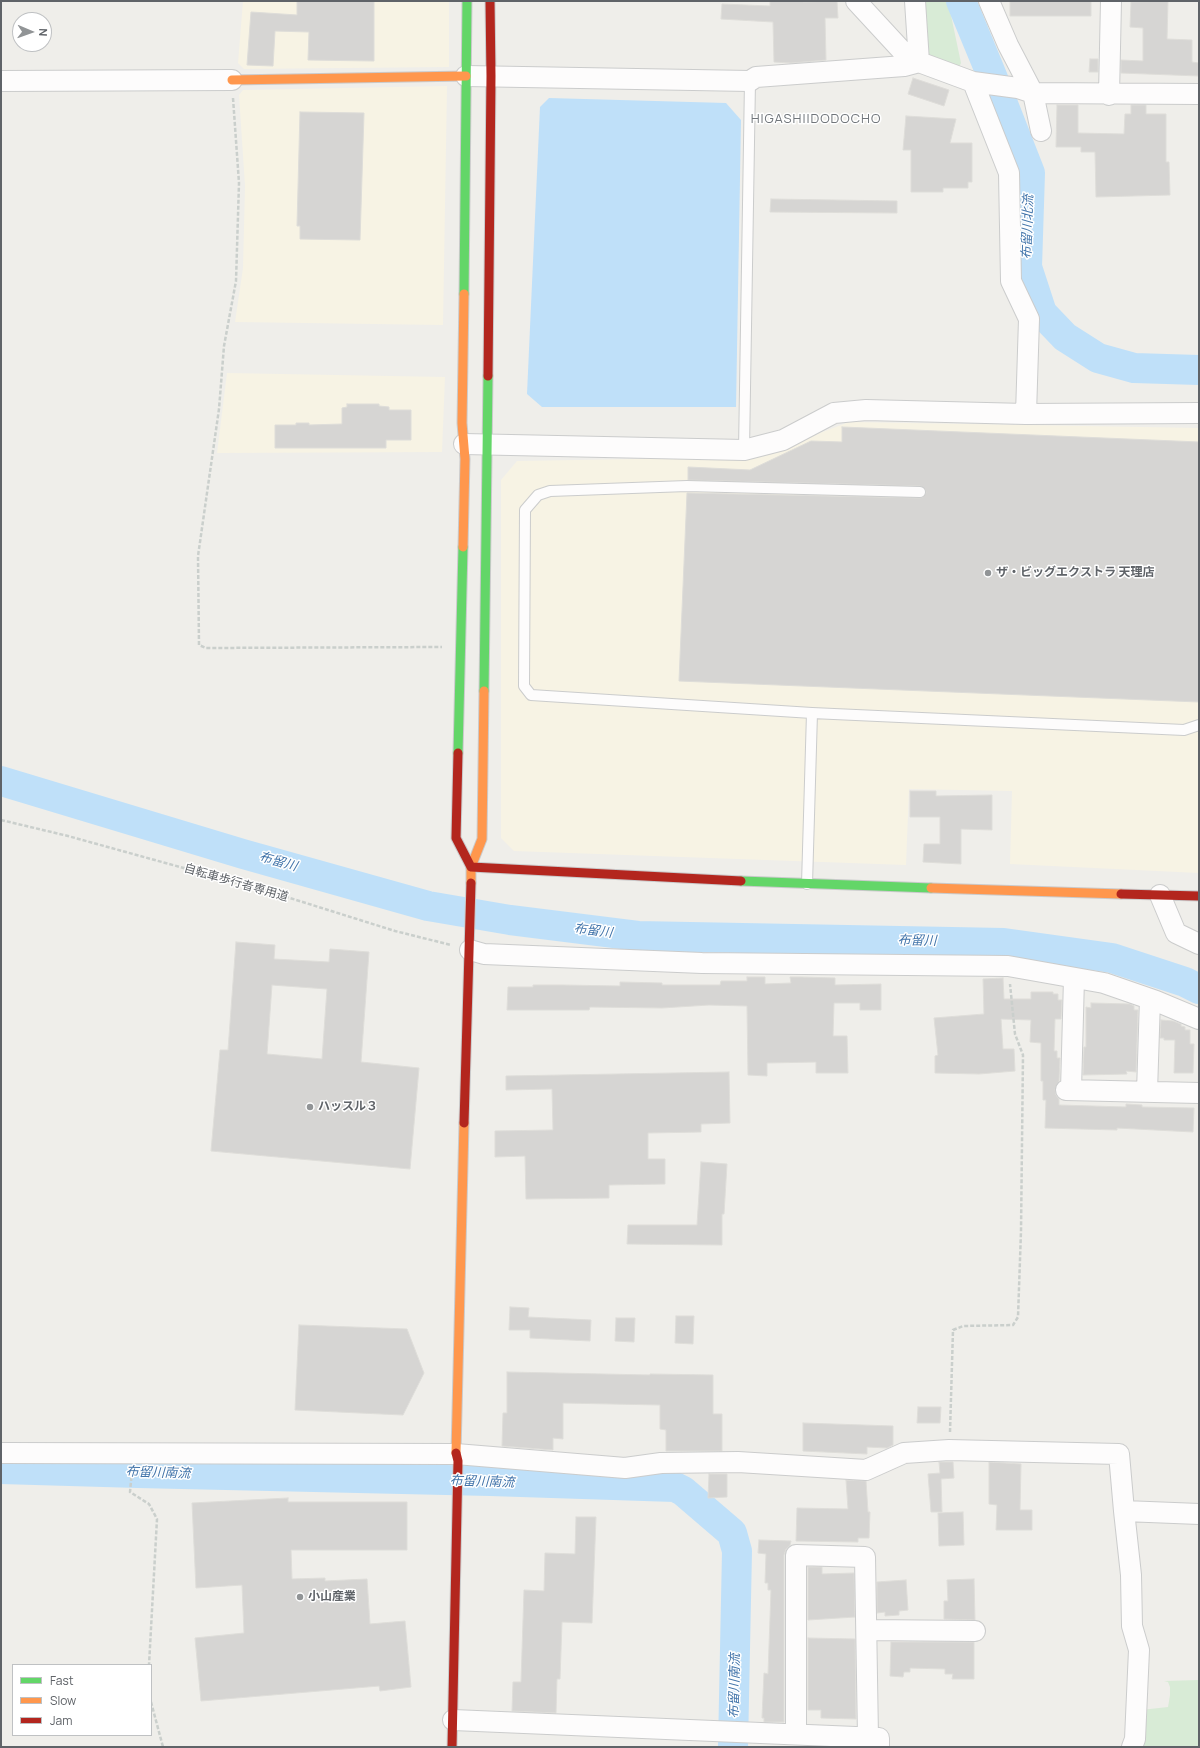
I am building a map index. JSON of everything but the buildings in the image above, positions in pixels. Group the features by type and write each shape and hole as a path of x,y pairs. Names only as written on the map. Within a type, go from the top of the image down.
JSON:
{"street":[{"path":"467,1 462,423 464,444 456,838 471,867"},
{"path":"452,1747 458,1492 457,1457 471,867 482,839 483,824 491,76 490,1"},
{"path":"856,1 904,53 919,62 977,82 1025,91 1109,94 1199,94"},
{"path":"915,1 919,62"},
{"path":"989,1 1008,45 1041,131"},
{"path":"1109,94 1111,1"},
{"path":"1,81 232,80 491,76 750,82 756,77 904,66 919,62"},
{"path":"977,82 1009,173 1011,281 1029,320 1026,414"},
{"path":"464,444 744,450 783,440 834,413 866,410 1026,414 1199,413"},
{"path":"471,867 807,884 1199,896"},
{"path":"1160,895 1176,933 1199,944"},
{"path":"470,944 484,954 702,963 1008,966 1104,983 1150,999 1199,1019"},
{"path":"1074,978 1068,1090 1199,1093"},
{"path":"1148,1092 1150,999"},
{"path":"1,1453 457,1457 625,1468 661,1463 738,1462 866,1470 904,1453 949,1450 1119,1454 1132,1575 1132,1626 1139,1650 1135,1739 1132,1747"},
{"path":"1124,1511 1199,1514"},
{"path":"453,1720 713,1739 749,1740 796,1734 874,1742 867,1630 865,1557 796,1555 796,1734"},
{"path":"867,1630 975,1631"}],"lane":[{"path":"744,450 750,82"},
{"path":"920,492 688,486 550,491 538,495 525,510 524,686 531,695 812,713 1184,730 1199,725"},
{"path":"807,884 812,713"}],"path":[{"path":"232,80 239,183 236,281 224,346 219,409 198,556 199,645 206,648 460,647"},
{"name":"自転車歩行者専用道","path":"1,820 68,836 274,893 395,931 470,944"},
{"path":"949,1450 953,1330 963,1326 1013,1325 1018,1317 1021,1231 1023,1055 1015,1034 1008,966"},
{"path":"130,1487 130,1492 149,1504 157,1519 149,1664"},
{"path":"152,1706 163,1747"}],"shaded area":[{"path":"243,1 449,1 449,67 244,69 238,63"},
{"path":"447,86 443,325 235,322 243,268 245,186 239,95 243,90"},
{"path":"227,373 445,377 442,452 217,453"},
{"path":"849,422 1199,428 1199,873 1010,864 1012,791 909,789 906,865 514,851 501,838 501,480 517,461 757,457"}],"green space":[{"path":"923,1 948,1 961,63 958,69 925,55"},
{"path":"1199,1680 1199,1747 1135,1747 1141,1710 1168,1707 1170,1687 1168,1682 1164,1681"}],"water":[{"path":"549,98 726,103 741,120 736,407 542,407 527,394 540,107"}],"waterway":[{"name":"布留川北流","path":"961,1 1030,173 1027,267 1042,313 1065,337 1098,358 1134,368 1199,370"},
{"name":"布留川","path":"1,781 243,854 428,906 510,920 638,936 1004,943 1112,958 1185,982 1199,989"},
{"name":"布留川南流","path":"1,1469 675,1487 683,1491 732,1533 737,1551 733,1747"}],"traffic: fast":[{"path":"464,294 467,1"},
{"path":"484,691 488,376"},
{"path":"458,753 463,547"},
{"path":"741,881 931,888"}],"traffic: slow":[{"path":"232,80 466,76"},
{"path":"463,547 465,459 462,423 464,294"},
{"path":"471,883 471,867 482,839 484,691"},
{"path":"931,888 1121,894"},
{"path":"456,1453 464,1123"}],"traffic: jam":[{"path":"488,376 491,76 490,1"},
{"path":"458,753 456,838 471,867"},
{"path":"471,867 741,881"},
{"path":"464,1123 471,883"},
{"path":"1121,894 1199,896"},
{"path":"452,1747 458,1461 456,1453"}],"place":[{"name":"ザ・ビッグエクストラ 天理店","path":"988,573"},
{"name":"ハッスル３","path":"310,1107"},
{"name":"小山産業","path":"300,1597"}],"district":[{"name":"HIGASHIIDODOCHO","path":"816,119"}]}
